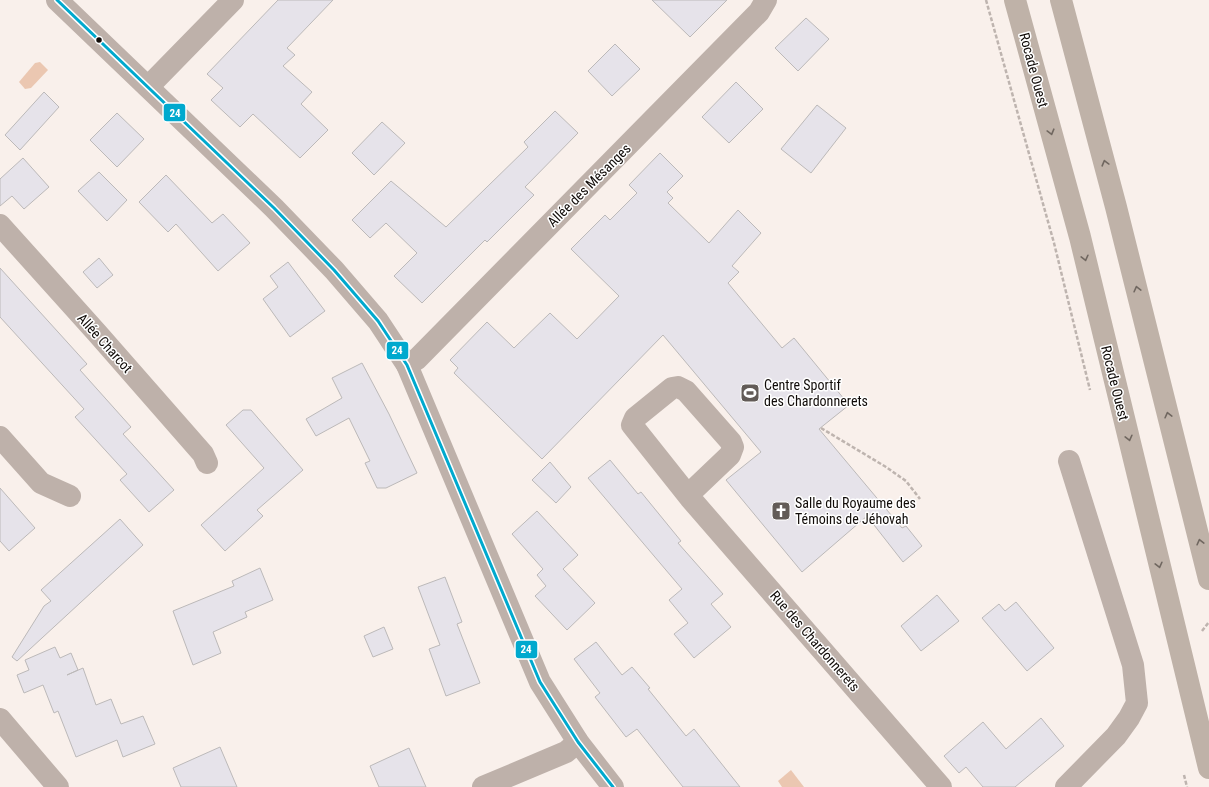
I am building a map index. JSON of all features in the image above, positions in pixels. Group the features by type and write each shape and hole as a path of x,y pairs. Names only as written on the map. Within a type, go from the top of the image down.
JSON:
{"main road":[{"name":"Rocade Ouest","path":"1015,0 1080,238 1209,766"},
{"path":"1061,0 1116,207 1209,580"}],"street":[{"path":"57,0 274,208 334,270 378,321 407,365 540,682 578,742 613,787"},
{"path":"148,87 233,0"},
{"name":"Allée des Mésanges","path":"407,365 417,359 748,24 759,12 766,0"},
{"name":"Allée Charcot","path":"0,226 203,454 207,463"},
{"name":"Rue des Chardonnerets","path":"688,494 730,455 733,447 731,442 686,391 678,387 672,388 636,418 632,425 688,494 942,787"},
{"path":"0,437 40,483 70,496"},
{"path":"1066,787 1116,736 1129,718 1137,703 1133,665 1069,461"},
{"path":"0,719 58,787"},
{"path":"483,787 566,752 578,742"}],"path":[{"path":"986,0 1054,242 1092,398"},
{"path":"821,428 886,466 906,481 920,499"},
{"path":"1184,772 1187,787"}],"shaded area":[{"path":"40,62 48,70 31,88 25,89 19,82 35,63"},
{"path":"791,770 804,787 782,787 778,781"}],"building":[{"path":"278,0 333,0 287,48 295,55 283,66 312,92 301,104 328,130 300,158 253,114 240,127 211,100 223,88 207,74"},
{"path":"652,0 727,0 690,37"},
{"path":"806,18 829,39 798,71 775,48"},
{"path":"615,44 640,69 612,96 588,71"},
{"path":"736,82 763,109 729,143 702,117"},
{"path":"44,92 59,107 20,150 5,135"},
{"path":"817,105 846,128 811,173 781,149"},
{"path":"555,111 578,133 525,187 534,195 487,242 485,240 422,303 394,276 417,253 386,223 370,238 352,220 391,181 446,227 528,147 524,142"},
{"path":"117,113 144,139 117,167 90,140"},
{"path":"382,122 405,143 374,175 352,153"},
{"path":"660,153 683,176 667,192 673,198 668,203 709,243 738,210 761,233 732,266 739,272 728,283 782,348 794,338 849,405 819,429 902,528 906,526 922,546 903,562 867,516 802,572 726,480 761,452 663,335 542,459 454,373 458,368 450,360 487,322 514,348 550,313 577,339 619,296 571,249 605,215 610,220 637,193 629,185"},
{"path":"23,158 49,187 24,209 12,196 0,206 0,179"},
{"path":"99,172 127,200 107,221 78,191"},
{"path":"166,175 212,223 223,214 250,243 218,271 176,224 168,232 139,202"},
{"path":"99,258 113,275 97,288 83,272"},
{"path":"288,262 325,311 290,337 263,299 278,287 270,276"},
{"path":"0,268 87,364 80,370 131,427 123,434 174,490 149,512 120,480 127,474 75,417 84,409 0,317"},
{"path":"362,363 389,414 417,473 386,488 377,488 365,463 370,461 349,418 316,436 306,419 342,398 332,378"},
{"path":"243,410 251,410 303,470 257,510 263,516 225,551 201,525 264,468 226,425"},
{"path":"610,460 638,494 641,492 681,541 678,543 723,594 711,604 731,627 694,658 674,634 688,623 669,600 682,589 588,478"},
{"path":"550,462 571,487 556,503 532,480"},
{"path":"0,488 35,528 9,551 0,541"},
{"path":"537,511 578,555 563,569 595,603 567,630 535,596 546,586 537,575 543,569 512,534"},
{"path":"120,519 143,545 17,661 12,657 44,606 51,601 41,590"},
{"path":"260,568 273,600 245,612 247,617 213,632 221,653 193,665 173,611 234,586 232,581"},
{"path":"445,577 462,622 457,624 480,683 446,696 429,649 440,645 418,587"},
{"path":"937,595 959,621 921,651 901,626"},
{"path":"1016,602 1054,648 1027,671 982,618 999,604 1005,611"},
{"path":"384,627 393,649 373,657 364,636"},
{"path":"596,642 622,675 632,667 650,688 648,689 686,736 694,729 740,787 683,787 637,729 626,737 595,697 600,693 574,659"},
{"path":"55,647 60,658 71,653 78,670 67,675 83,668 96,705 111,699 121,724 143,716 155,744 123,757 117,740 76,757 58,711 54,713 43,685 24,693 17,675 29,670 25,660"},
{"path":"1041,718 1064,746 1015,787 983,787 966,767 959,773 944,756 983,722 1006,749"},
{"path":"220,747 237,787 181,787 173,768"},
{"path":"409,748 426,787 379,787 370,766"}],"transit line":[{"name":"24","path":"57,0 274,208 334,270 378,321 407,365 540,682 578,742 613,787"}],"place":[{"name":"Centre Sportif des Chardonnerets","path":"750,393"},
{"name":"Salle du Royaume des Témoins de Jéhovah","path":"781,511"}]}
